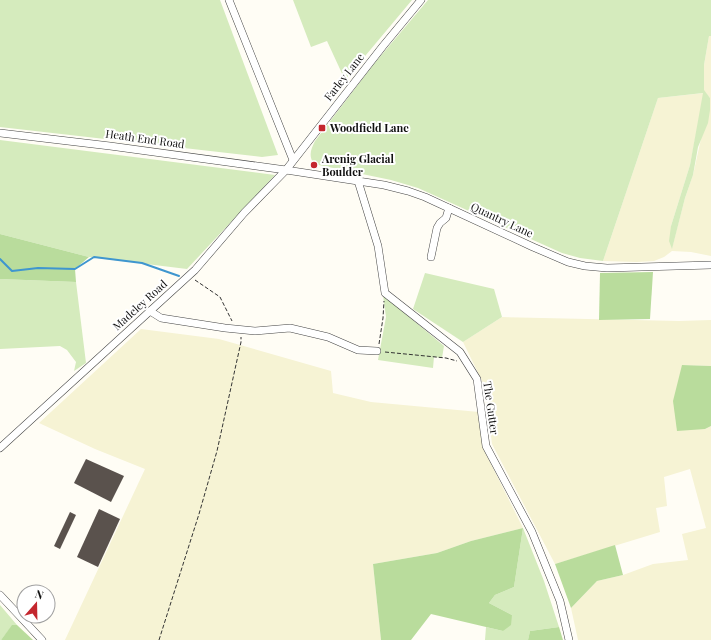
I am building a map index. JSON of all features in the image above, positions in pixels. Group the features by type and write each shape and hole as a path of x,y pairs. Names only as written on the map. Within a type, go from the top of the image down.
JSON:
{"street":[{"path":"229,0 293,160"},
{"name":"Farley Lane","path":"286,170 420,0"},
{"name":"Heath End Road","path":"0,133 110,146 286,170"},
{"name":"Quantry Lane","path":"286,170 358,181 408,191 568,262 585,266 607,268 711,265"},
{"name":"Madeley Road","path":"0,448 188,276 244,213 286,170"},
{"path":"358,181 378,246 385,291"},
{"path":"431,257 437,228 446,218 449,208"},
{"name":"The Gutter","path":"385,291 385,293 460,352 477,380 486,446 532,532 560,601 569,640"},
{"path":"150,311 161,318 236,329 256,331 290,328 328,337 358,350 378,352"},
{"path":"0,595 42,640"}],"path":[{"path":"159,640 199,514 217,451 241,342 240,331 236,329 220,297 204,285 188,276"},
{"path":"385,291 384,318 378,352 416,354 466,362"}],"shaded area":[{"path":"709,36 711,36 711,256 691,252 672,251 664,257 654,261 603,261 658,98 704,93 690,165 671,226 672,248 685,198 693,175 710,98 704,91 704,65"},
{"path":"502,317 679,321 711,320 711,366 682,365 705,429 711,426 711,640 578,640 571,608 597,581 623,575 653,564 688,560 682,534 706,528 690,469 664,477 667,506 656,508 660,532 555,564 492,444 485,387 463,342"},
{"path":"141,329 219,339 331,371 333,393 371,402 479,412 483,448 523,528 471,541 437,553 373,564 381,640 65,640 145,469 95,449 39,423"}],"green space":[{"path":"0,0 220,0 278,155 262,157 0,127"},
{"path":"293,0 412,0 345,80 327,41 311,47"},
{"path":"428,0 711,0 711,36 709,36 704,65 704,90 710,98 708,123 698,147 693,175 685,198 672,249 669,241 671,226 690,165 703,93 658,98 603,261 580,258 562,253 418,188 391,180 314,164 311,158 311,150 315,141 373,65"},
{"path":"0,140 275,175 187,269 89,257 0,234"},
{"path":"0,234 89,257 75,269 76,282 0,279"},
{"path":"653,272 650,319 599,320 600,273"},
{"path":"425,273 494,289 502,317 463,342 413,309"},
{"path":"0,279 76,282 86,363 74,371 76,362 67,350 60,346 0,349"},
{"path":"383,295 444,346 442,358 434,357 433,368 378,360 386,317"},
{"path":"682,365 711,366 711,426 705,429 677,431 673,401"},
{"path":"523,528 544,581 559,627 530,631 528,640 485,640 486,627 503,631 512,615 489,603 495,595 514,587"},
{"path":"523,528 514,587 495,595 489,603 512,615 511,625 503,631 431,614 411,640 381,640 373,564 437,553 471,541"},
{"path":"615,545 623,575 597,581 571,608 555,564"},
{"path":"0,605 17,625 12,626 0,640"},
{"path":"12,625 17,625 33,640 1,640"},
{"path":"559,627 563,640 528,640 530,631"}],"building":[{"path":"86,459 124,476 111,502 74,483"},
{"path":"99,509 120,519 98,567 77,557"},
{"path":"70,512 76,515 60,549 54,546"}],"waterway":[{"path":"0,259 12,271 38,268 75,269 94,257 142,263 179,276"}],"place":[{"name":"Woodfield Lane","path":"322,128"},
{"name":"Arenig Glacial Boulder","path":"314,165"}]}
